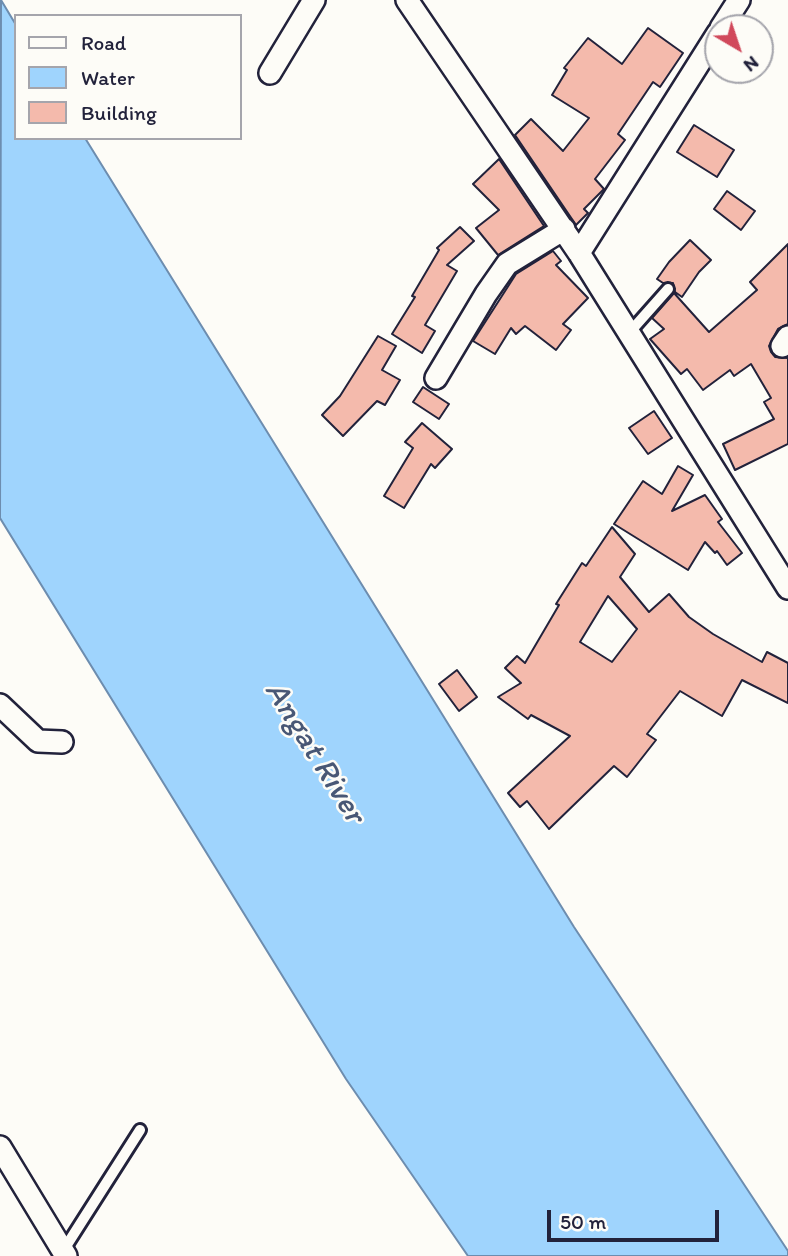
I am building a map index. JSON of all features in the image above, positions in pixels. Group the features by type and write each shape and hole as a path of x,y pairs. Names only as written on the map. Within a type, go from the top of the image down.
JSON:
{"street":[{"path":"270,72 314,0"},
{"path":"407,0 564,229 788,588"},
{"path":"579,253 704,55"},
{"path":"436,378 486,293 507,264 564,229"},
{"path":"0,705 37,741 62,742"},
{"path":"0,1147 65,1253"}],"lane":[{"path":"629,333 668,289"},
{"path":"65,1253 140,1130"}],"water":[{"name":"Angat River","path":"1,0 14,22 14,140 86,140 574,927 788,1251 788,1256 468,1256 346,1079 0,518"}],"building":[{"path":"648,28 683,53 660,87 653,82 618,134 625,140 595,179 604,189 584,209 588,213 576,225 515,135 531,119 563,151 589,118 552,95 567,70 564,68 588,38 622,64"},
{"path":"694,125 734,150 717,177 677,152"},
{"path":"499,159 544,226 498,255 476,228 499,210 473,184"},
{"path":"727,191 755,211 741,230 714,209"},
{"path":"460,227 474,241 447,265 457,271 425,325 435,331 422,353 392,334 415,297 412,296 439,250 437,248"},
{"path":"690,240 711,260 682,297 675,292 673,283 663,283 657,279"},
{"path":"788,244 788,324 778,329 769,346 775,357 788,358 788,444 735,470 723,444 774,419 764,402 771,398 751,364 734,376 730,370 703,390 687,369 681,374 650,339 664,329 652,318 674,293 709,332 757,290 750,282"},
{"path":"553,251 561,261 556,265 588,298 563,324 571,330 556,350 525,326 516,334 511,328 495,354 473,341 516,274"},
{"path":"378,336 396,346 382,370 400,380 385,405 377,401 343,436 322,415 340,396"},
{"path":"423,387 449,404 439,419 413,402"},
{"path":"654,411 672,438 648,454 629,428"},
{"path":"422,423 452,449 435,468 431,464 404,508 384,496 413,448 405,442"},
{"path":"678,466 693,475 672,511 705,495 722,519 718,522 742,553 727,565 717,551 715,553 705,542 688,570 614,524 643,481 662,494"},
{"path":"612,527 635,554 620,577 649,612 669,594 689,617 713,634 762,662 767,652 788,663 788,703 742,680 722,716 680,691 647,734 656,740 627,777 614,766 549,829 527,801 520,807 508,793 570,736 531,715 528,719 498,697 521,683 505,668 517,656 525,663 559,605 556,604 582,563 586,566","holes":["608,596 637,629 612,662 580,642"]},
{"path":"457,670 477,697 459,711 439,684"}]}
